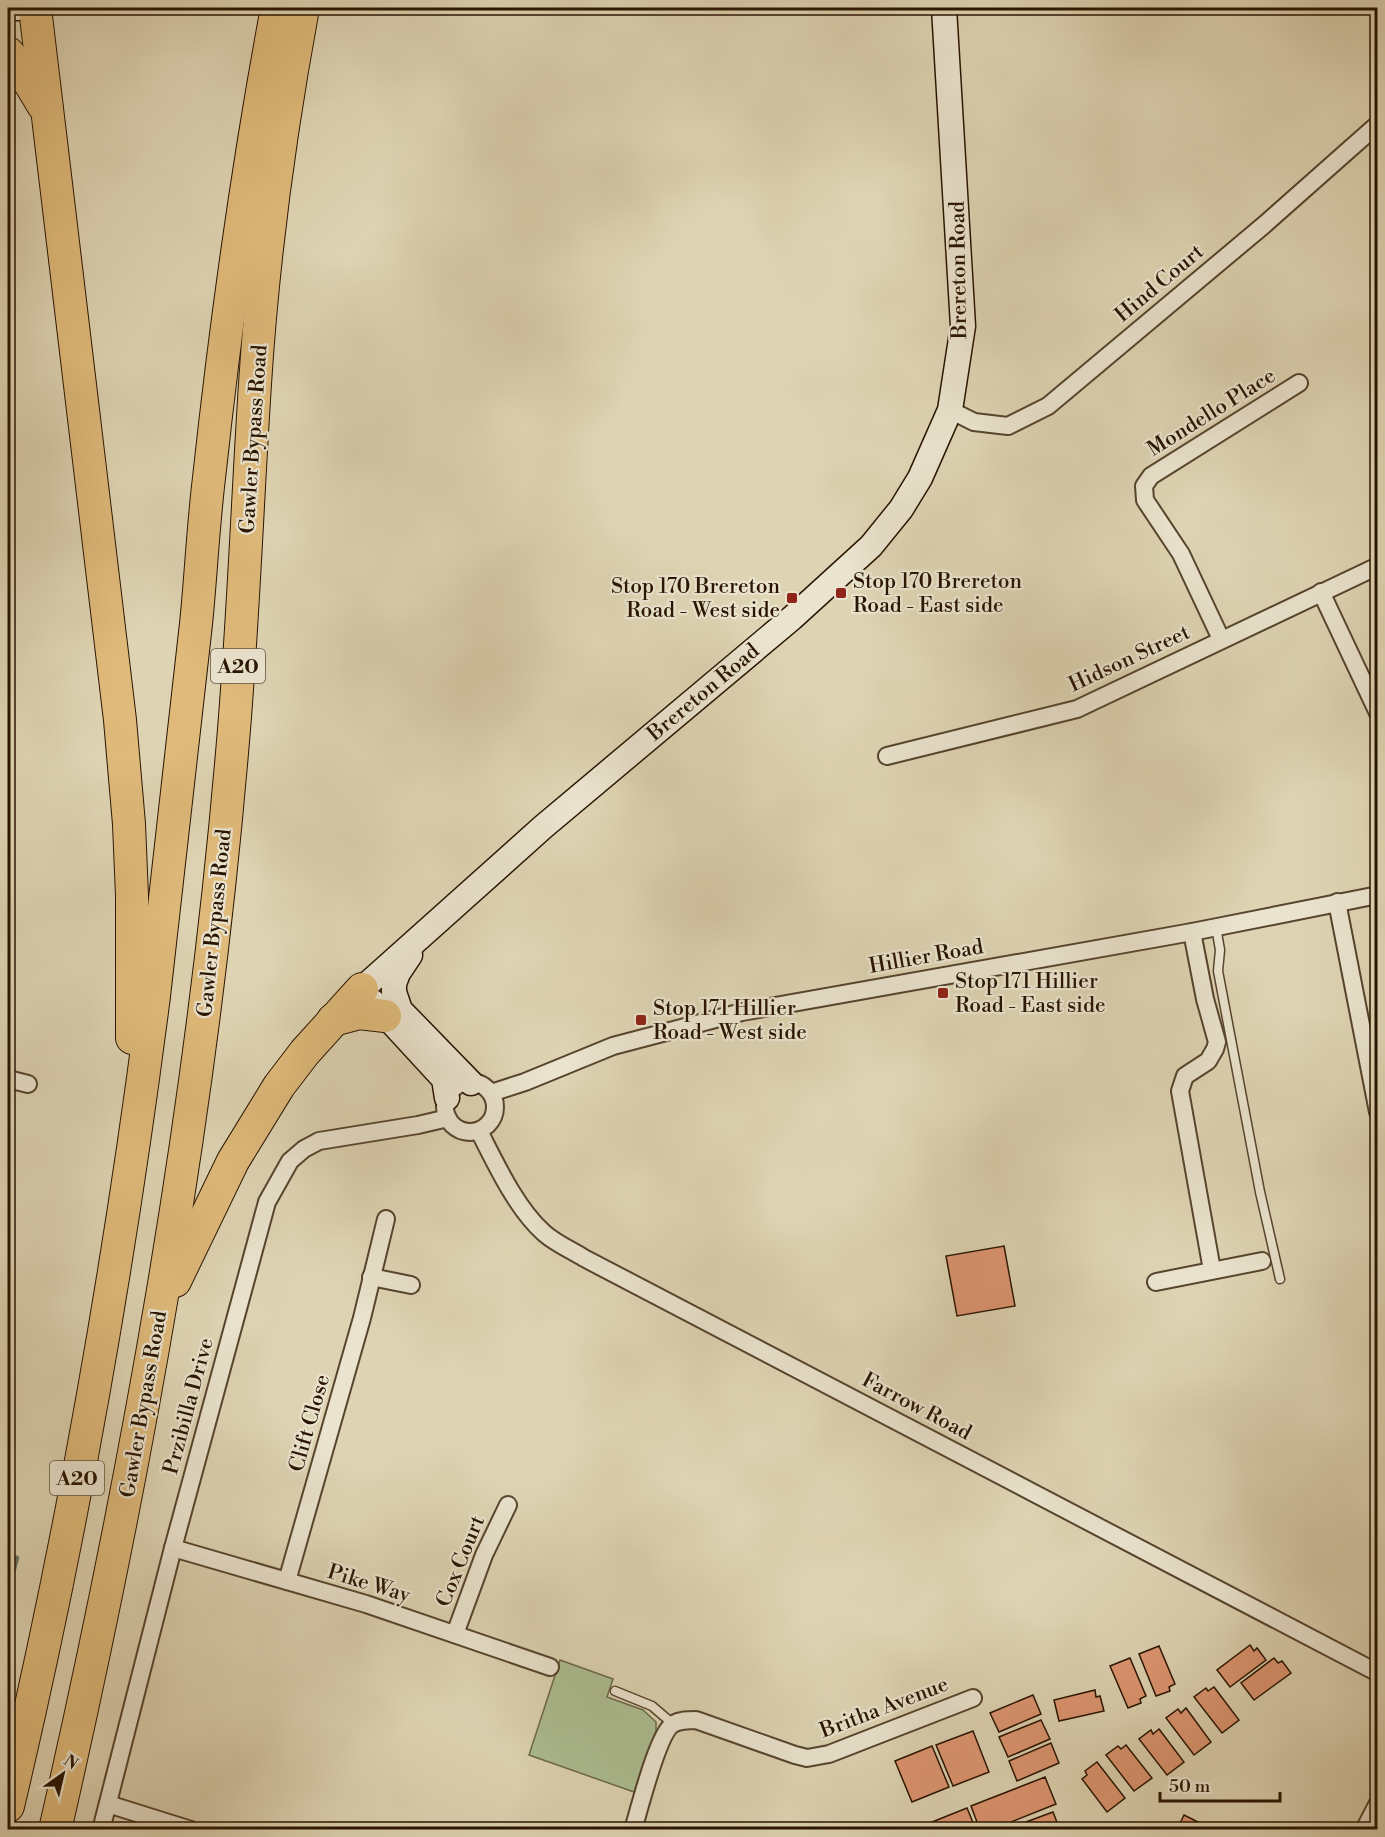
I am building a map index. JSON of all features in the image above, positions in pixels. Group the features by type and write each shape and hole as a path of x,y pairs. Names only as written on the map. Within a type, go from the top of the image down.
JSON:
{"highway":[{"path":"35,8 120,720 129,824 132,896 132,1146"},
{"name":"Gawler Bypass Road","path":"8,1806 74,1495 132,1146 154,996 195,624 208,480 224,354 251,162 289,13"},
{"name":"Gawler Bypass Road","path":"55,1830 124,1510 160,1312 206,1002 232,752 255,382 263,293 283,130 289,13"},
{"path":"8,53 22,70 48,114"},
{"path":"160,1312 233,1161 279,1086 305,1052 362,989"},
{"path":"333,1020 359,1013 385,1016"}],"street":[{"path":"8,8 18,8"},
{"name":"Brereton Road","path":"362,989 543,827 792,618 871,546 901,509 920,478 950,410 963,326 944,8"},
{"name":"Hind Court","path":"950,410 974,422 1008,426 1048,406 1264,225 1377,124"},
{"name":"Mondello Place","path":"1221,639 1181,554 1145,500 1144,486 1151,476 1299,383"},
{"name":"Hidson Street","path":"887,756 1077,709 1377,566"},
{"path":"1320,592 1377,713"},
{"name":"Brereton Road","path":"362,989 364,968 387,945 431,906 543,827"},
{"name":"Hillier Road","path":"481,1088 525,1082 613,1046 742,1012 1192,932 1377,895"},
{"path":"1337,902 1375,1083 1377,1112"},
{"name":"Brereton Road","path":"431,926 398,973 394,984 396,1001 400,1010 481,1088"},
{"path":"1192,932 1205,999 1217,1042 1208,1061 1185,1076 1180,1091 1212,1270"},
{"path":"362,989 444,1079 448,1108 452,1124 464,1131 479,1131 486,1127 494,1115 495,1107 481,1088 457,1087 448,1108"},
{"path":"8,1079 28,1084"},
{"name":"Przibilla Drive","path":"102,1830 173,1548 267,1202 290,1161 304,1149 319,1141 418,1125 448,1108"},
{"name":"Farrow Road","path":"479,1131 501,1173 525,1210 544,1233 584,1257 1377,1673"},
{"name":"Clift Close","path":"287,1581 359,1329 386,1219"},
{"path":"1156,1282 1262,1262"},
{"path":"371,1277 411,1285"},
{"name":"Cox Court","path":"455,1634 484,1555 508,1505"},
{"name":"Pike Way","path":"173,1548 366,1604 550,1667"},
{"name":"Britha Avenue","path":"674,1724 696,1720 807,1758 830,1754 973,1698"},
{"path":"633,1830 662,1738 674,1724"},
{"path":"108,1804 191,1830"},
{"path":"1364,1830 1377,1804"}],"lane":[{"path":"1216,926 1220,950 1218,971 1260,1192 1280,1280"},
{"path":"615,1691 651,1706 674,1724"}],"green space":[{"path":"560,1660 613,1679 607,1697 643,1710 656,1722 656,1731 634,1792 529,1755"}],"building":[{"path":"1004,1246 1015,1306 957,1316 946,1256"},
{"path":"1250,1645 1254,1651 1257,1648 1266,1660 1230,1687 1217,1670"},
{"path":"1159,1646 1175,1684 1169,1687 1170,1691 1156,1696 1139,1654"},
{"path":"1130,1658 1146,1696 1140,1699 1141,1703 1128,1708 1110,1666"},
{"path":"1274,1658 1278,1663 1282,1661 1291,1673 1254,1700 1241,1683"},
{"path":"1214,1687 1239,1720 1222,1733 1194,1697 1206,1688 1208,1691"},
{"path":"1095,1690 1096,1697 1100,1696 1104,1711 1059,1721 1054,1700"},
{"path":"1033,1695 1041,1714 999,1732 990,1713"},
{"path":"1186,1708 1211,1742 1194,1755 1166,1718 1178,1709 1181,1713"},
{"path":"1041,1720 1050,1739 1008,1757 999,1737"},
{"path":"1159,1729 1184,1762 1167,1775 1139,1739 1151,1730 1153,1734"},
{"path":"973,1731 989,1772 953,1786 936,1745"},
{"path":"1051,1743 1059,1763 1017,1781 1009,1761"},
{"path":"1126,1745 1152,1778 1134,1791 1106,1755 1118,1746 1121,1749"},
{"path":"932,1746 949,1787 912,1802 895,1761"},
{"path":"1097,1762 1125,1798 1107,1812 1082,1779 1087,1775 1085,1771"},
{"path":"1045,1777 1056,1804 991,1830 980,1830 971,1806"},
{"path":"967,1808 976,1830 912,1830"},
{"path":"1053,1812 1060,1830 1029,1830 1026,1822"},
{"path":"1184,1815 1204,1825 1201,1830 1177,1830"}],"waterway":[{"path":"8,1555 17,1558 8,1591"}],"place":[{"name":"Stop 170 Brereton Road - East side","path":"841,593"},
{"name":"Stop 170 Brereton Road - West side","path":"792,598"},
{"name":"Stop 171 Hillier Road - East side","path":"943,993"},
{"name":"Stop 171 Hillier Road - West side","path":"641,1020"}]}
